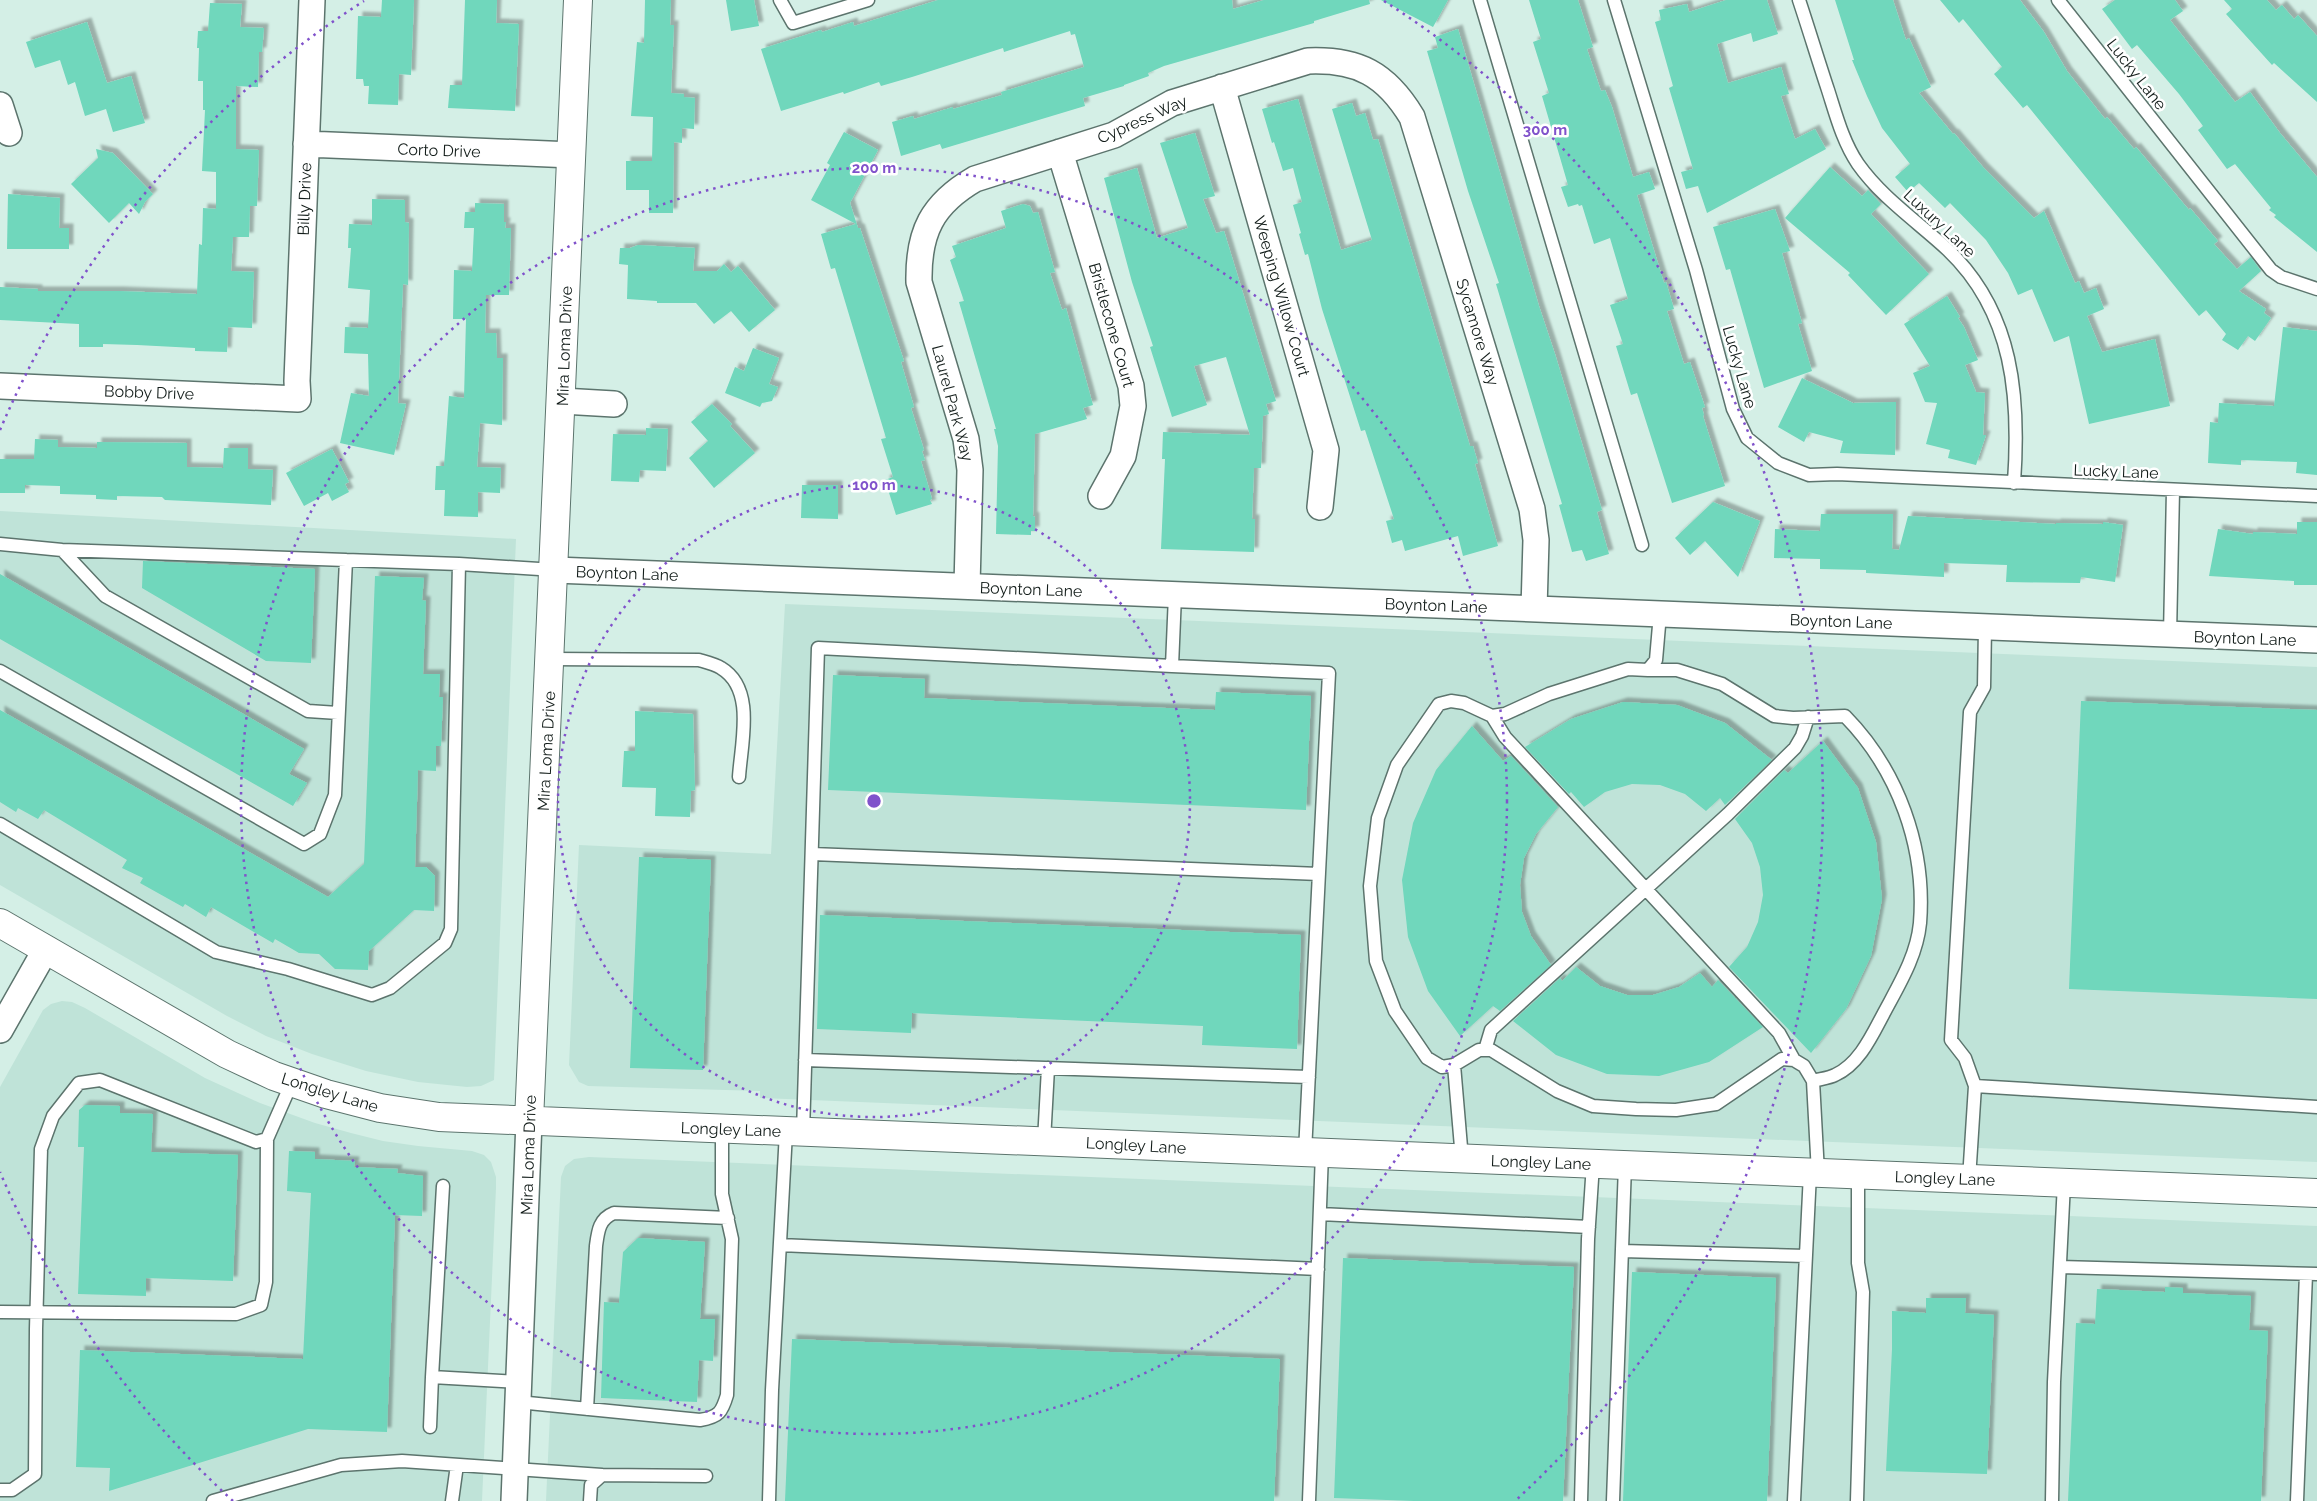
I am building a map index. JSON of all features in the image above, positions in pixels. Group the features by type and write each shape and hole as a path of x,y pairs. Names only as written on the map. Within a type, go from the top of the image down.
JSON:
{"main road":[{"name":"Mira Loma Drive","path":"529,1121 555,570 578,0"},
{"name":"Longley Lane","path":"0,923 227,1054 292,1082 326,1094 380,1108 439,1117 2317,1193"}],"street":[{"name":"Billy Drive","path":"298,399 297,381 312,0"},
{"name":"Cypress Way","path":"929,223 939,206 956,190 975,179 1114,135 1172,103 1308,61 1331,60 1353,65 1372,73"},
{"name":"Sycamore Way","path":"1372,73 1385,82 1400,97 1412,117 1532,509 1536,540 1534,609"},
{"name":"Weeping Willow Court","path":"1222,87 1326,450 1320,507"},
{"path":"0,105 9,132"},
{"name":"Corto Drive","path":"306,144 572,155"},
{"name":"Bristlecone Court","path":"1060,152 1131,386 1132,406 1123,456 1101,496"},
{"name":"Laurel Park Way","path":"929,223 922,238 919,259 920,282 966,439 970,470 967,586"},
{"name":"Bobby Drive","path":"0,386 298,399"},
{"path":"562,401 614,404"},
{"name":"Boynton Lane","path":"555,570 2317,640"},
{"path":"0,1030 46,949"},
{"name":"Mira Loma Drive","path":"514,1501 529,1121"}],"lane":[{"path":"780,0 793,23 868,0"},
{"path":"1480,0 1642,545"},
{"name":"Lucky Lane","path":"1614,0 1696,270 1733,409 1747,438 1778,463 1810,475 1837,474 2317,496"},
{"name":"Luxury Lane","path":"1799,0 1842,134 1857,162 1874,184 1950,252 1979,286 1998,323 2012,373 2016,413 2014,483"},
{"name":"Lucky Lane","path":"2058,0 2271,270 2281,277 2317,289"},
{"name":"Lucky Lane","path":"2170,635 2173,490"},
{"path":"0,544 62,550 459,564 555,570"},
{"path":"62,550 105,596 308,711 338,713"},
{"path":"0,671 304,844 320,834 335,795 346,560"},
{"path":"0,824 216,952 288,969 372,994 390,988 445,943 451,929 459,564"},
{"path":"1172,666 1174,595"},
{"path":"1648,670 1656,660 1660,614"},
{"path":"1969,1179 1975,1086 1966,1058 1951,1040 1970,712 1984,687 1985,627"},
{"path":"769,1501 772,1390 780,1244 805,1060 818,648 1329,674 1309,1076 1313,1153 1320,1214 1309,1501"},
{"path":"551,659 699,660 720,667 732,677 741,694 743,708 739,776"},
{"path":"1492,716 1505,714 1548,694 1628,669 1677,670 1722,684 1774,716 1793,718 1846,716 1861,732 1884,764 1901,798 1910,826 1919,876 1920,924 1914,949 1905,973 1868,1043 1847,1068 1835,1076 1813,1081"},
{"path":"1794,1060 1782,1060 1716,1104 1676,1110 1593,1106 1557,1090 1491,1050 1472,1054 1454,1065 1442,1067 1427,1058 1395,1011 1376,961 1370,886 1378,818 1397,765 1439,704 1451,700 1464,703 1492,716 1505,737 1779,1033 1794,1060 1804,1066 1813,1081 1814,1173 1806,1256 1794,1501"},
{"path":"1485,1050 1491,1030 1728,814 1795,748 1802,736 1808,717"},
{"path":"812,854 1319,874"},
{"path":"805,1060 1309,1076"},
{"path":"1454,1065 1462,1159"},
{"path":"1044,1141 1048,1068"},
{"path":"0,1490 12,1490 35,1474 36,1312 41,1149 53,1116 79,1083 100,1080 256,1142 267,1139"},
{"path":"0,1312 236,1314 261,1305 266,1282 267,1139 292,1082"},
{"path":"1975,1086 2317,1107"},
{"path":"432,1377 518,1392 587,1409 700,1420 714,1418 723,1408 728,1395 732,1239 722,1194 722,1129"},
{"path":"1582,1501 1589,1226 1593,1164"},
{"path":"1613,1501 1625,1165"},
{"path":"1857,1501 1863,1292 1858,1263 1858,1175"},
{"path":"2052,1501 2054,1382 2064,1183"},
{"path":"430,1427 443,1186"},
{"path":"587,1409 596,1246 598,1227 606,1216 614,1212 728,1218"},
{"path":"1320,1214 1589,1226"},
{"path":"780,1244 1318,1269"},
{"path":"1622,1251 1806,1256"},
{"path":"2060,1267 2312,1274 2297,1501"},
{"path":"213,1501 341,1465 402,1461 602,1475 706,1476"},
{"path":"452,1501 457,1465"},
{"path":"590,1501 590,1485 602,1475"}],"shaded area":[{"path":"0,511 516,539 494,1080 481,1086 467,1087 418,1082 366,1071 312,1054 266,1036 227,1016 0,885"},
{"path":"785,604 2317,667 2317,1162 760,1098 760,1091 588,1086 579,1082 569,1065 579,845 771,854"},
{"path":"62,1001 72,1002 85,1008 205,1078 260,1103 315,1123 351,1133 383,1141 472,1151 484,1155 491,1162 496,1177 496,1188 482,1501 0,1501 0,1087 43,1010 51,1004"},
{"path":"589,1157 2317,1226 2317,1501 546,1501 561,1177 565,1166 574,1159"}],"building":[{"path":"382,0 414,0 411,75 399,74 398,105 368,104 369,86 364,86 363,79 356,79 358,16 381,17"},
{"path":"465,0 497,0 496,23 519,24 515,111 448,108 450,85 462,85"},
{"path":"645,0 671,0 670,25 674,25 671,93 684,94 684,97 695,98 694,129 682,128 682,143 674,142 673,213 649,213 649,190 626,190 626,161 652,161 653,117 631,116 637,42 644,43"},
{"path":"726,0 754,0 759,26 731,31"},
{"path":"938,0 1232,0 1233,9 1264,0 1369,0 1370,4 1314,21 1314,23 1164,66 1148,73 1149,76 1124,86 1083,98 1085,106 942,149 940,144 901,156 892,122 913,116 914,119 1002,95 1001,92 1084,67 1075,34 1071,35 1070,31 1004,52 1003,48 881,86 879,82 844,94 843,92 781,111 761,49 853,22 854,26"},
{"path":"1381,0 1448,0 1433,27"},
{"path":"1529,0 1578,0 1593,47 1587,49 1601,91 1605,90 1612,107 1633,177 1649,172 1655,189 1637,195 1674,309 1667,311 1684,364 1690,362 1705,407 1702,408 1703,416 1725,486 1672,503 1637,393 1631,395 1616,346 1623,344 1610,305 1628,299 1610,238 1594,244 1582,205 1579,206 1578,204 1568,207 1561,187 1568,185 1542,96 1549,93 1533,42 1541,39"},
{"path":"1726,0 1767,0 1778,34 1753,42 1751,33 1717,44 1728,83 1781,67 1789,94 1781,96 1795,139 1815,129 1826,149 1707,213 1698,186 1686,189 1681,172 1693,169 1669,88 1673,86 1655,22 1661,20 1659,10 1687,4 1689,12"},
{"path":"1835,0 1893,0 1906,40 1909,38 1931,87 1919,93 1983,167 2034,218 2044,211 2075,283 2079,281 2084,293 2096,288 2104,309 2087,316 2102,352 2155,339 2170,406 2089,424 2069,336 2054,342 2032,289 2018,295 2008,273 1986,240 1950,203 1945,208 1919,183 1908,192 1895,177 1910,164 1882,128 1867,96 1852,60 1854,60"},
{"path":"1940,0 2020,0 2044,32 2067,71 2105,119 2107,117 2134,149 2136,147 2189,210 2190,208 2218,241 2214,244 2237,269 2251,257 2261,271 2239,291 2266,309 2264,313 2271,318 2255,341 2248,336 2238,350 2222,340 2226,334 2206,310 2199,316 2027,105 2023,108 1994,74 2002,67 1963,19 1959,23"},
{"path":"2115,0 2175,0 2183,11 2170,20 2235,102 2250,92 2280,133 2317,177 2317,252 2274,217 2276,215 2269,210 2271,208 2235,164 2227,169 2198,130 2203,126 2179,94 2137,45 2132,49 2102,9"},
{"path":"2224,0 2267,0 2276,10 2282,5 2294,19 2298,15 2317,36 2317,102 2274,63 2272,65 2226,14 2232,9"},
{"path":"210,3 242,4 240,27 264,28 262,52 259,52 258,87 236,86 236,149 259,150 257,206 250,206 249,237 233,237 231,271 254,272 252,328 228,327 227,352 195,351 195,348 137,345 103,344 103,347 79,347 79,324 0,320 0,287 38,289 38,291 119,291 197,294 199,244 202,245 203,208 216,209 216,172 202,171 205,110 203,110 203,81 198,81 199,48 197,48 198,31 208,31"},
{"path":"87,22 107,83 131,76 145,123 113,132 106,109 85,116 75,82 68,85 60,60 35,68 26,42"},
{"path":"1458,29 1539,306 1602,510 1597,512 1609,554 1586,561 1582,550 1572,552 1559,505 1562,504 1496,284 1499,283 1468,191 1427,51 1438,48 1435,37"},
{"path":"1298,99 1341,250 1372,240 1332,109 1352,103 1356,116 1365,113 1373,140 1378,139 1470,446 1473,446 1478,463 1475,464 1498,546 1463,556 1458,536 1405,551 1402,540 1392,543 1386,521 1394,519 1365,430 1361,431 1322,309 1308,254 1305,255 1299,234 1301,233 1293,205 1302,202 1293,168 1283,171 1262,109"},
{"path":"844,132 878,150 850,203 904,361 901,362 914,407 911,408 924,450 922,451 925,460 921,461 932,499 930,500 932,504 896,515 885,480 893,477 881,439 886,438 835,268 831,269 821,234 856,224 811,200 830,165 827,163"},
{"path":"1195,133 1215,196 1203,199 1216,233 1224,231 1276,401 1266,404 1269,414 1263,416 1261,468 1254,468 1252,519 1255,519 1254,552 1161,549 1165,459 1162,459 1163,432 1250,435 1226,357 1194,366 1207,405 1172,417 1150,347 1153,346 1132,282 1104,178 1137,168 1157,238 1188,228 1160,143"},
{"path":"96,149 113,153 153,194 145,202 139,214 129,203 109,223 71,184 98,158"},
{"path":"1830,167 1862,196 1868,190 1881,204 1871,214 1929,274 1886,315 1848,275 1850,273 1785,218"},
{"path":"8,194 60,198 59,228 69,228 69,249 7,249"},
{"path":"372,199 405,200 405,222 409,223 408,285 403,284 398,403 406,404 394,455 340,443 351,393 369,396 368,354 344,353 345,327 368,328 370,290 348,288 351,248 348,248 349,224 372,225"},
{"path":"475,203 504,204 505,228 511,228 509,295 486,295 485,333 496,333 497,358 503,358 502,425 480,423 477,467 501,468 500,493 478,492 478,517 444,516 445,490 435,490 436,466 444,466 449,396 464,398 466,319 453,319 454,270 472,271 474,228 464,228 465,212 475,212"},
{"path":"1023,204 1030,206 1033,213 1038,212 1055,272 1050,273 1062,310 1066,308 1093,405 1083,408 1087,419 1035,434 1033,516 1035,517 1035,531 1031,531 1031,535 996,534 998,446 994,429 996,429 959,302 964,301 950,260 956,257 952,246 1006,228 1001,211"},
{"path":"1775,209 1790,251 1782,253 1802,323 1798,324 1812,371 1764,388 1730,269 1726,270 1713,227"},
{"path":"638,245 695,248 693,271 717,271 724,264 731,272 738,266 775,310 749,332 731,311 714,324 696,303 657,303 657,301 627,299 628,265 619,264 620,248 630,248"},
{"path":"1947,296 1960,317 1958,318 1964,327 1978,360 1965,365 1976,392 1985,393 1983,435 1986,435 1976,465 1948,458 1950,450 1926,444 1937,403 1925,402 1913,373 1930,366 1904,324"},
{"path":"2283,327 2317,331 2317,475 2296,473 2297,462 2241,460 2241,465 2208,463 2210,422 2218,423 2219,403 2274,406"},
{"path":"753,348 779,358 769,384 778,387 772,401 762,403 760,407 725,393 735,367 744,371"},
{"path":"1802,378 1853,403 1896,402 1895,455 1840,453 1843,441 1809,432 1804,442 1778,427"},
{"path":"712,404 732,424 730,426 755,453 714,488 689,458 708,441 691,422"},
{"path":"646,428 668,429 666,471 640,470 639,482 611,481 613,434 646,435"},
{"path":"35,439 58,440 58,447 97,448 97,442 187,443 187,467 223,468 224,448 248,448 248,469 273,470 271,505 165,500 162,497 117,496 117,500 96,499 96,495 60,494 60,486 25,485 25,493 0,493 0,459 34,459"},
{"path":"332,449 349,482 345,484 349,492 332,501 328,493 304,506 286,473"},
{"path":"802,485 838,485 838,519 801,518"},
{"path":"1713,502 1760,521 1738,577 1705,541 1690,555 1675,538"},
{"path":"1821,514 1893,514 1892,549 1899,550 1908,516 2056,524 2103,524 2103,522 2123,525 2115,582 2081,577 2080,583 2006,582 2007,565 1944,563 1944,577 1866,573 1866,570 1820,569 1820,559 1774,558 1775,529 1820,531"},
{"path":"2297,522 2317,522 2317,585 2294,585 2294,581 2209,576 2218,529 2253,534 2253,532 2297,534"},
{"path":"143,561 315,569 311,663 266,661 142,588"},
{"path":"0,574 304,749 289,774 307,783 293,806 0,639"},
{"path":"375,576 424,578 422,600 426,601 423,674 440,674 439,697 443,697 441,746 436,746 436,771 418,770 415,867 426,867 435,876 434,911 414,910 369,951 368,970 335,969 319,954 299,953 275,939 273,943 211,907 206,917 185,904 183,907 140,883 143,878 122,868 127,860 44,810 38,819 18,808 16,812 0,802 0,710 328,897 364,864"},
{"path":"833,675 925,679 924,698 1215,710 1216,692 1311,696 1306,810 828,790"},
{"path":"2081,701 2317,710 2317,999 2069,989"},
{"path":"1623,702 1677,705 1725,723 1772,760 1725,805 1720,798 1706,811 1685,794 1660,785 1632,784 1605,792 1584,807 1571,792 1569,794 1525,747 1571,719"},
{"path":"635,711 693,714 695,790 691,791 690,817 655,816 656,788 622,787 624,751 635,751"},
{"path":"1472,726 1503,761 1511,756 1558,807 1536,834 1524,858 1520,885 1522,912 1531,936 1551,965 1500,1011 1493,1006 1460,1036 1428,991 1408,937 1402,880 1413,823 1436,770"},
{"path":"1823,741 1858,788 1876,842 1882,899 1871,956 1846,1009 1811,1053 1729,967 1747,947 1758,922 1763,895 1760,867 1752,843 1735,819 1784,770 1788,773"},
{"path":"639,857 711,860 703,1070 630,1068"},
{"path":"820,915 1301,935 1297,1049 1202,1045 1203,1026 912,1013 911,1033 817,1029"},
{"path":"1576,967 1600,986 1627,995 1653,995 1679,987 1700,973 1712,987 1718,980 1763,1027 1709,1062 1659,1076 1607,1074 1556,1055 1513,1021 1560,978 1562,981"},
{"path":"85,1105 120,1106 120,1113 153,1114 151,1152 238,1155 233,1281 146,1278 146,1296 78,1294 84,1147 78,1147 79,1110"},
{"path":"289,1151 315,1152 315,1159 355,1161 354,1167 398,1169 397,1173 423,1176 422,1216 395,1215 387,1432 308,1429 109,1491 110,1468 76,1467 80,1350 303,1359 311,1193 287,1191"},
{"path":"638,1238 705,1242 700,1319 715,1319 713,1361 699,1360 697,1402 601,1398 604,1302 619,1303 623,1252"},
{"path":"1343,1258 1574,1267 1563,1501 1414,1501 1334,1498"},
{"path":"1632,1272 1776,1278 1767,1501 1623,1501"},
{"path":"2165,1287 2183,1288 2183,1293 2251,1296 2249,1330 2268,1331 2261,1501 2068,1501 2076,1323 2095,1324 2097,1289 2165,1292"},
{"path":"1926,1298 1966,1298 1965,1313 1994,1315 1987,1474 1886,1471 1892,1311 1926,1313"},
{"path":"792,1339 1280,1359 1274,1501 785,1501"}]}
